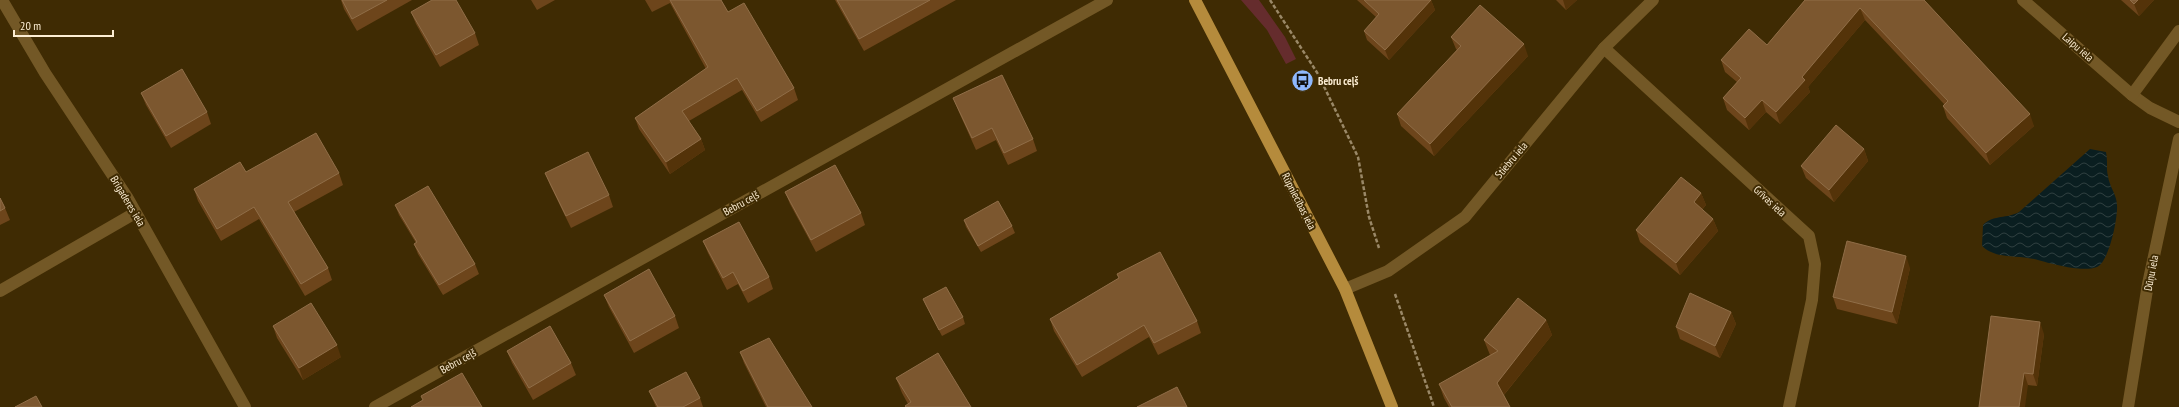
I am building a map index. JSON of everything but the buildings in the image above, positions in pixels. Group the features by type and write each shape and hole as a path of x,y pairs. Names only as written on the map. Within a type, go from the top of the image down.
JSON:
{"main road":[{"name":"Rūpniecības iela","path":"1195,0 1345,289 1392,407"}],"street":[{"name":"Brigaderes iela","path":"2,0 45,73 135,213 245,407"},
{"name":"Bebru ceļš","path":"375,407 1107,0"},
{"name":"Stiebru iela","path":"1345,289 1388,271 1465,217 1604,48 1653,0"},
{"name":"Laipu iela","path":"2023,0 2132,95 2150,108 2179,122"},
{"path":"2132,95 2179,31"},
{"name":"Grīvas iela","path":"1604,48 1809,236 1815,264 1812,300 1789,407"},
{"name":"Dūņu iela","path":"2128,407 2148,284 2179,139"},
{"path":"0,291 135,213"}],"path":[{"path":"1270,0 1318,74 1358,157 1369,217 1434,407"}],"shaded area":[{"path":"1241,0 1259,0 1285,37 1296,59 1286,64 1267,30"}],"water":[{"path":"2090,149 2106,152 2109,180 2117,201 2116,219 2109,249 2097,267 2091,269 2074,268 2034,259 1999,255 1982,246 1983,225 1992,219 2019,212"}],"place":[{"name":"Bebru ceļš","path":"1303,81"}]}
